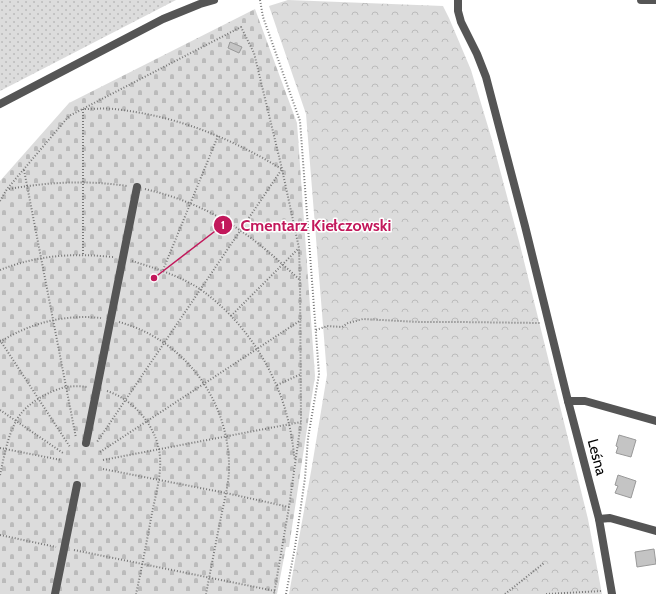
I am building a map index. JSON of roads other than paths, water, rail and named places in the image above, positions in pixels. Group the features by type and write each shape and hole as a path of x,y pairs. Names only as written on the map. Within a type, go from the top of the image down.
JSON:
{"street":[{"path":"0,104 163,19 214,0"},
{"name":"Leśna","path":"458,0 458,11 461,22 477,54 486,77 599,519 611,592"},
{"path":"641,0 656,0"},
{"path":"90,445 97,387 137,187"},
{"path":"568,402 585,401 656,421"},
{"path":"55,594 77,485"},
{"path":"599,519 610,518 656,531"}],"place":[{"name":"Cmentarz Kiełczowski","path":"154,278"}]}
